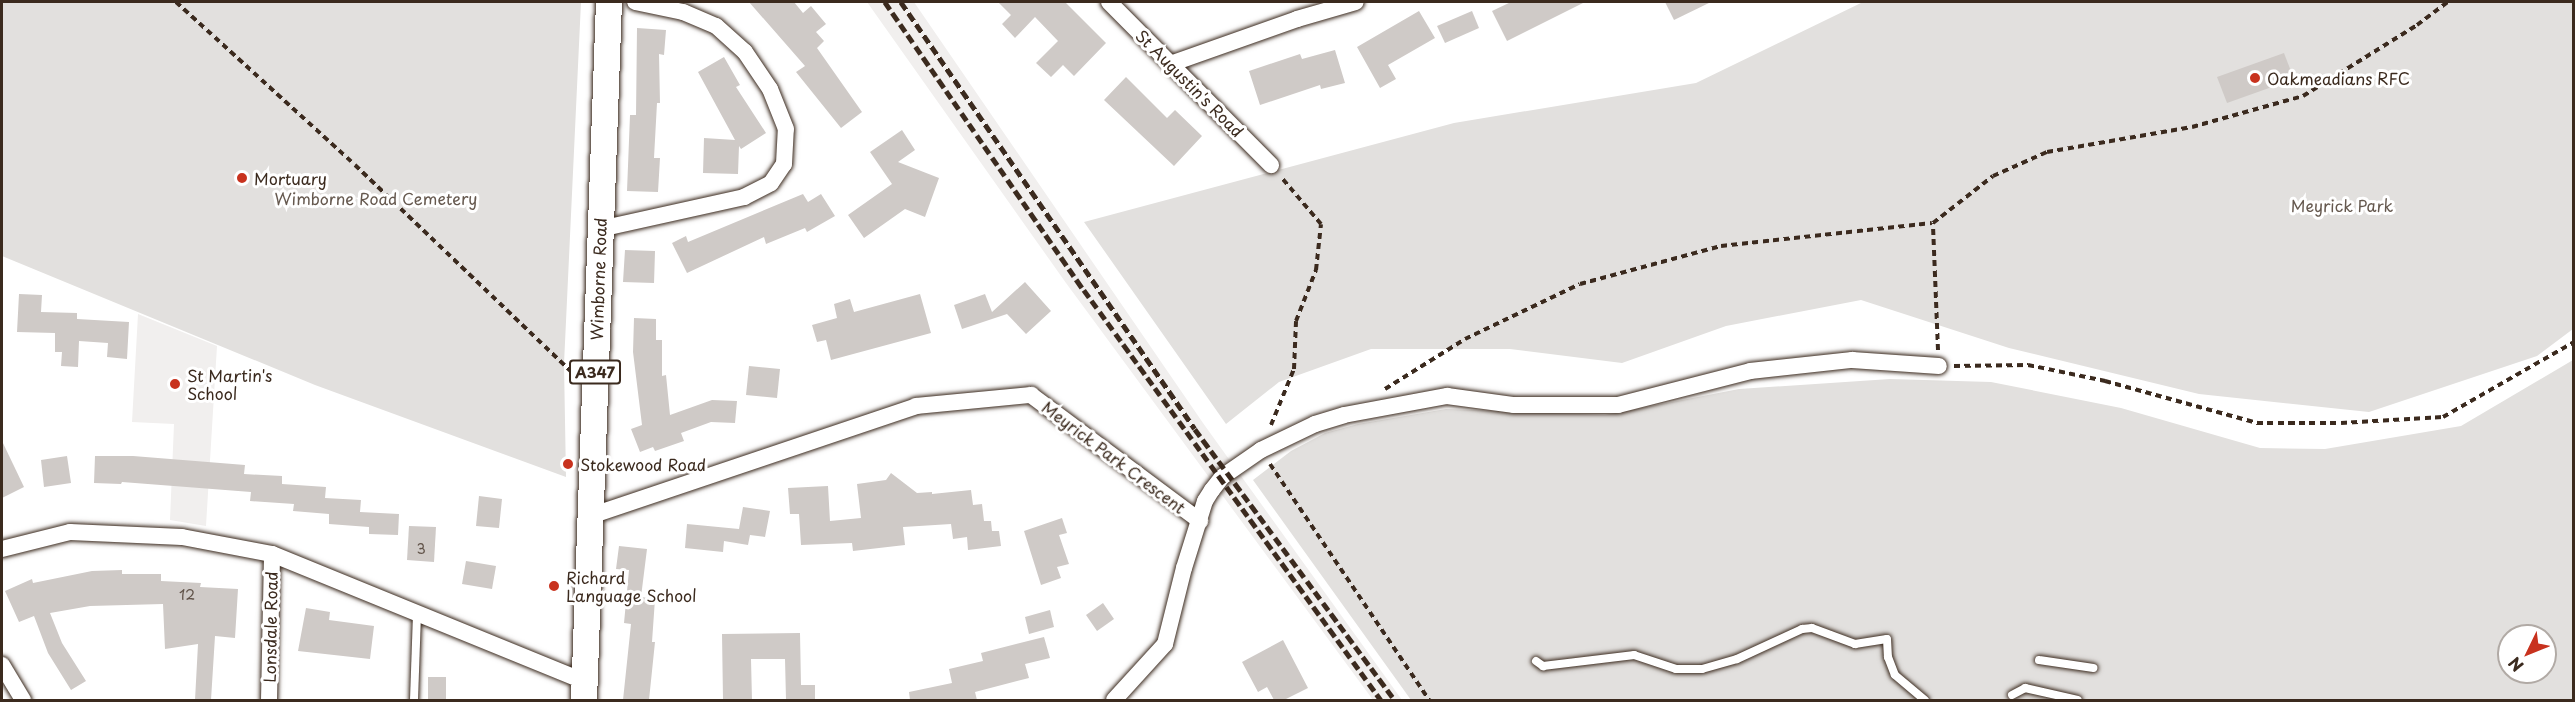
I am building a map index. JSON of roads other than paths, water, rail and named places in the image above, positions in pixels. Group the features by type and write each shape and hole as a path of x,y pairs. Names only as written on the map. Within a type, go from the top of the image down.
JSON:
{"main road":[{"name":"Wimborne Road","path":"584,691 609,2"}],"street":[{"path":"600,229 744,197 771,183 784,164 786,129 770,89 745,52 716,26 683,12 635,2"},
{"name":"St Augustin's Road","path":"1109,2 1173,63 1271,165"},
{"path":"1173,63 1297,19 1356,2"},
{"path":"1200,520 1205,501 1222,477 1261,450 1315,424 1344,415 1447,396 1514,405 1618,405 1750,371 1852,360 1939,366"},
{"name":"Meyrick Park Crescent","path":"590,516 916,406 1031,395 1200,520 1184,568 1165,644 1114,700"},
{"path":"2,549 70,532 182,537 272,554 417,612 584,691"},
{"name":"Lonsdale Road","path":"269,700 272,554"},
{"path":"2,665 23,700"}],"lane":[{"path":"414,700 417,612"},
{"path":"1536,661 1543,666 1634,655 1676,669 1702,669 1737,659 1802,629 1812,628 1856,644 1887,639 1888,657 1895,675 1925,700"},
{"path":"2039,660 2093,668"},
{"path":"2012,695 2025,688 2078,700"}],"railway":[{"path":"885,2 1084,290 1381,700"},
{"path":"901,2 1195,429 1395,700"}],"place":[{"name":"Oakmeadians RFC","path":"2255,78"},
{"name":"Mortuary","path":"242,178"},
{"name":"St Martin's School","path":"175,384"},
{"name":"Stokewood Road","path":"568,464"},
{"name":"Richard Language School","path":"554,586"}],"park label":[{"name":"Wimborne Road Cemetery","path":"376,198"},
{"name":"Meyrick Park","path":"2342,205"}]}
